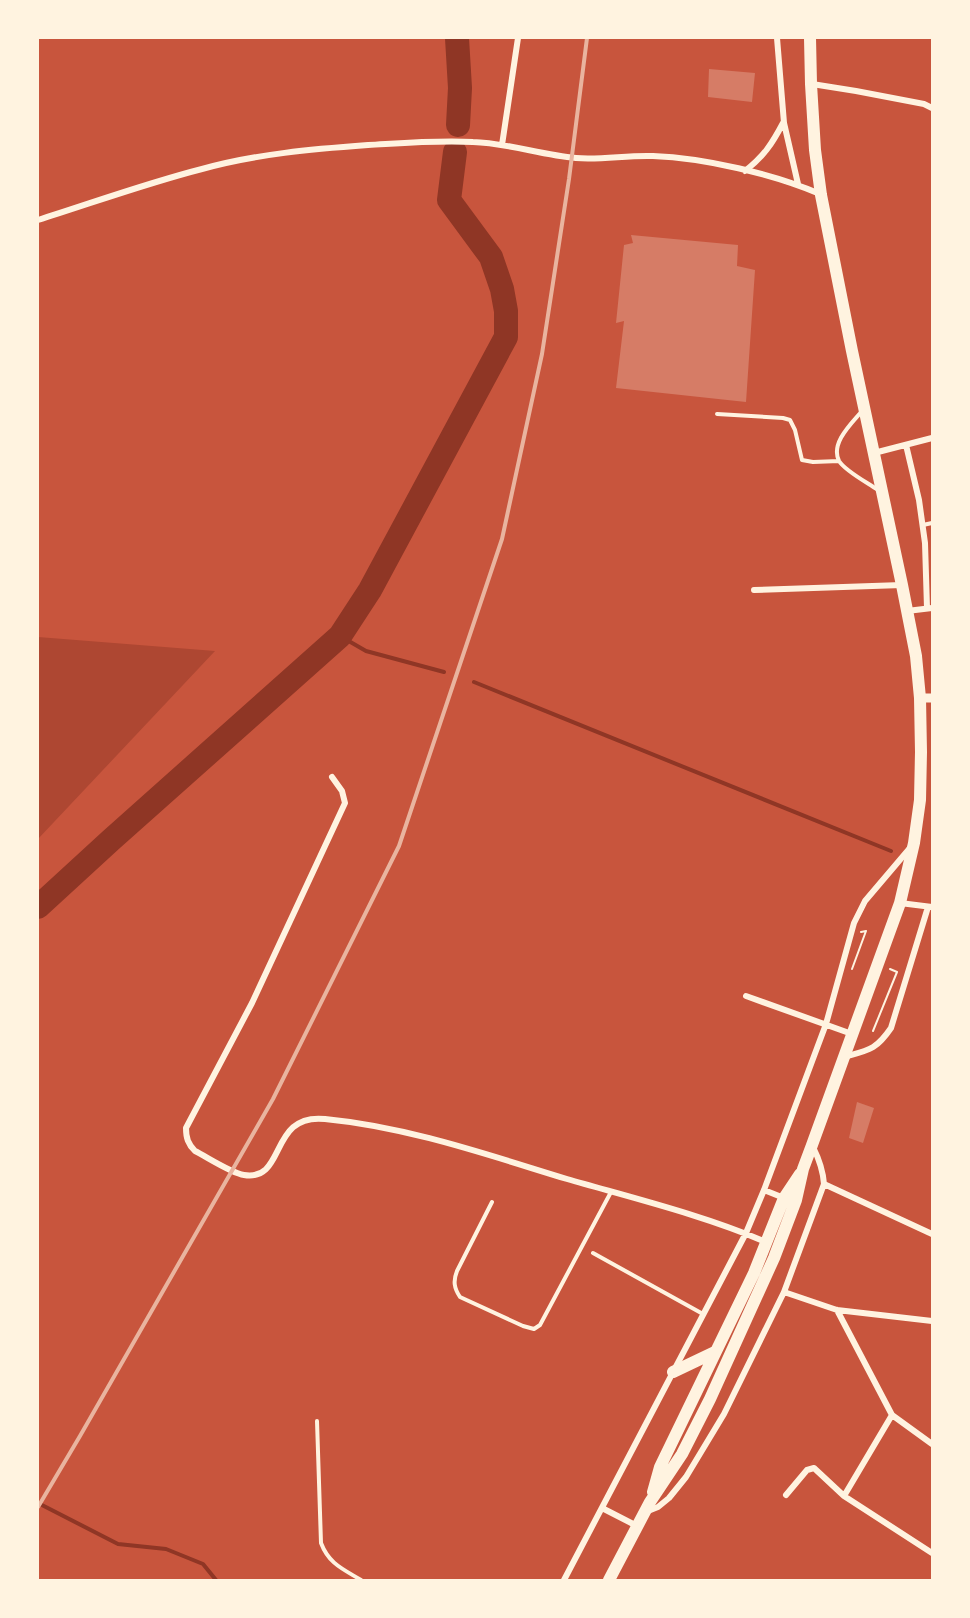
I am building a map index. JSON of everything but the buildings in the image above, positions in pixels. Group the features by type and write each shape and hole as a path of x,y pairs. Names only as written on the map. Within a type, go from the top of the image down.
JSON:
{"highway":[{"path":"609,1581 637,1526 682,1454 761,1290 796,1200 803,1169 900,903 914,843 920,800 921,752 926,698 873,453 821,195 815,150 811,38"},
{"path":"648,1507 660,1467 754,1273 784,1198 803,1169"},
{"path":"673,1372 716,1352"}],"street":[{"path":"502,145 518,38"},
{"path":"777,38 784,123 798,184"},
{"path":"811,84 901,99 933,108"},
{"path":"745,171 764,155 784,123"},
{"path":"38,220 162,180 255,157 325,148 429,141 502,145 577,158 651,156 688,158 798,184 821,195"},
{"path":"873,453 933,438"},
{"path":"906,445 923,525 930,608 908,611"},
{"path":"754,590 902,585"},
{"path":"332,777 342,791 345,803 252,1003 186,1128 189,1145 195,1151 240,1174 251,1175 258,1174 271,1163 287,1131 300,1121 311,1118 323,1119 383,1128 437,1141 611,1192 746,1233 767,1242"},
{"path":"564,1581 746,1233 825,1024 859,912 865,901 914,843"},
{"path":"844,1057 871,1050 883,1040 891,1028 930,907 900,903"},
{"path":"746,996 853,1034"},
{"path":"648,1507 657,1507 669,1498 686,1477 724,1414 784,1292 824,1184 819,1159 812,1145"},
{"path":"824,1184 933,1234"},
{"path":"764,1190 784,1198"},
{"path":"784,1292 837,1310 933,1321"},
{"path":"837,1310 892,1415 933,1444"},
{"path":"844,1496 892,1415"},
{"path":"786,1495 807,1470 811,1468 818,1470 844,1496 933,1553"},
{"path":"602,1508 637,1526"}],"lane":[{"path":"839,461 838,446 842,436 864,408"},
{"path":"717,414 790,420 795,430 802,460 839,461 882,493"},
{"path":"923,525 933,523"},
{"path":"492,1203 454,1278 456,1291 460,1297 534,1329 540,1325 611,1192"},
{"path":"593,1253 703,1314"},
{"path":"317,1421 321,1543 325,1554 332,1562 361,1581"}],"shaded area":[{"path":"38,637 215,651 38,839"}],"waterway":[{"path":"457,38 460,88 458,125"},
{"path":"38,907 340,636 370,590 506,337 506,311 502,289 491,257 449,200 455,152"},
{"path":"340,636 366,651 444,672"},
{"path":"474,682 891,851"},
{"path":"38,1503 118,1544 166,1549 203,1564 216,1580"}],"railway":[{"path":"38,1507 273,1099 399,846 502,539 542,354 569,179 587,38"}]}
